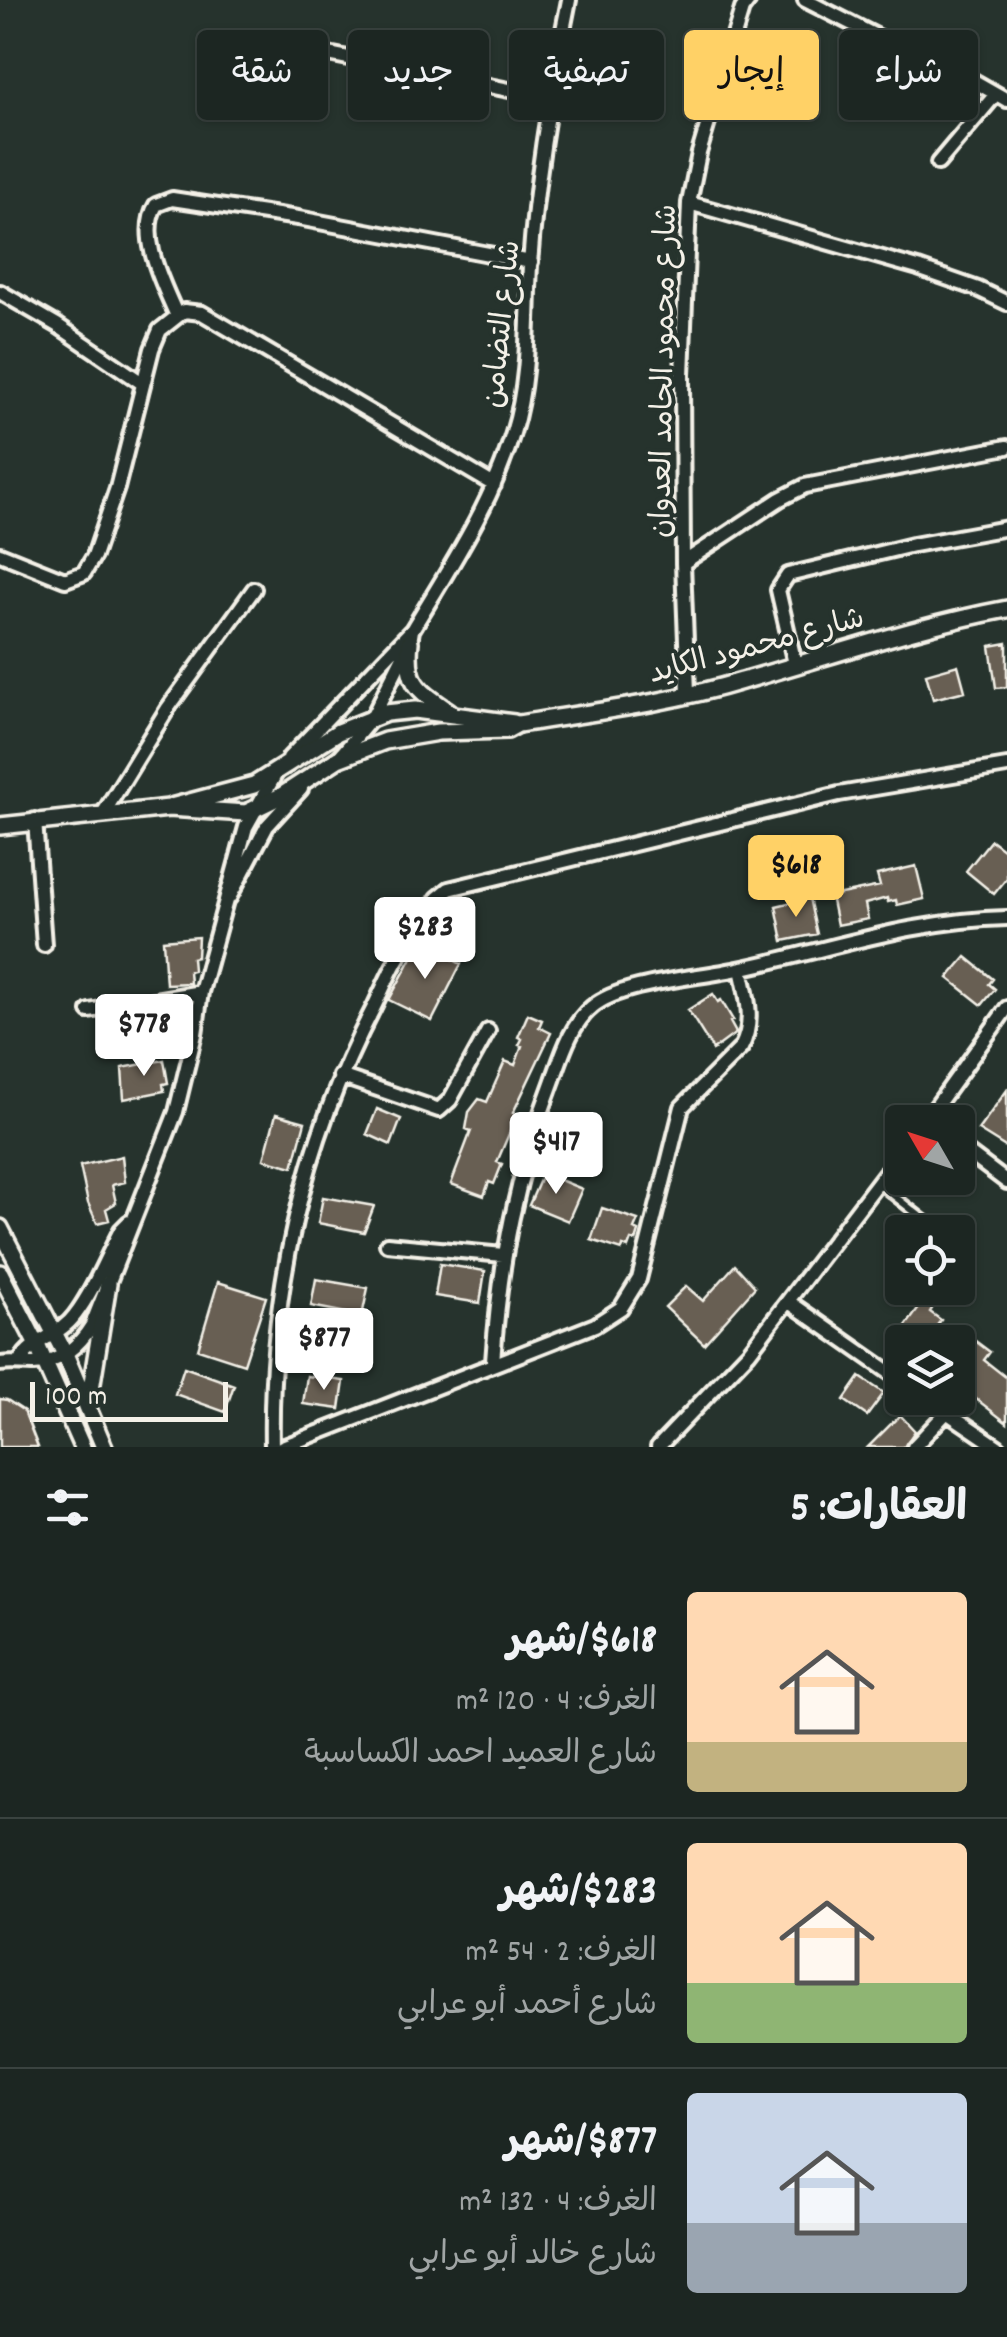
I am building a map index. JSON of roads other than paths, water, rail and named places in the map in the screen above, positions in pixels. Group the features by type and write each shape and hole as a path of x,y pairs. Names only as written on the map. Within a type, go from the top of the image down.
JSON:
{"street":[{"name":"شارع التضامن","path":"563,30 569,0"},
{"name":"شارع محمود الحامد العدوان","path":"688,693 683,563 684,275 689,203 699,154 748,0"},
{"path":"805,0 929,63 951,68 1002,97 938,163"},
{"path":"328,54 509,90"},
{"name":"شارع التضامن","path":"228,898 266,826 299,791 338,759 372,718 411,636 494,484 520,404 526,370 530,262 546,120"},
{"path":"176,314 160,276 150,223 156,206 172,198 530,262"},
{"path":"689,203 918,268 1007,303"},
{"path":"0,292 58,325 142,382"},
{"path":"0,554 65,580 84,573 118,488 142,382 160,330 184,310 202,314 494,484"},
{"path":"683,563 805,486 1007,447"},
{"path":"795,664 778,590 788,575 912,544 1007,528"},
{"path":"102,814 168,708 254,589"},
{"name":"شارع محمود الكايد","path":"169,808 180,802 241,790 275,774 327,738 372,718 415,710 518,724 624,708 742,682 906,632 1007,610"},
{"name":"شارع التضامن","path":"65,1354 86,1334 176,1112 230,877 253,811 275,774 411,636"},
{"path":"411,636 408,662 414,684 453,714"},
{"name":"شارع محمود الكايد","path":"0,823 169,808 229,814 253,811 338,759 404,736 507,730 518,724"},
{"path":"272,1447 272,1370 300,1197 340,1076 410,938 438,898 450,889 839,794 1007,766"},
{"path":"35,820 44,945"},
{"path":"493,1362 503,1254 515,1196 535,1127 567,1044 590,1008 616,993 741,969 925,924 1007,918"},
{"path":"410,938 424,930 435,930 455,942"},
{"path":"282,1447 595,1324 621,1308 638,1280 682,1108 747,1036 749,1008 741,969"},
{"path":"89,1010 201,992"},
{"path":"938,1105 1007,1008"},
{"path":"340,1076 439,1110 450,1100 488,1031"},
{"path":"975,1158 1007,1182"},
{"path":"658,1447 705,1400 790,1302 885,1174"},
{"name":"شارع التضامن","path":"21,1360 27,1350 55,1335 75,1316 121,1230 131,1220"},
{"path":"0,1228 65,1354 104,1447"},
{"path":"387,1244 503,1254"},
{"path":"0,1273 82,1447"},
{"path":"88,1407 108,1284"},
{"path":"790,1302 885,1369"},
{"path":"0,1364 21,1360 32,1364 65,1354"},
{"path":"914,1447 944,1415"},
{"path":"951,1415 998,1447"}],"lane":[{"path":"878,1183 918,1215"}]}
